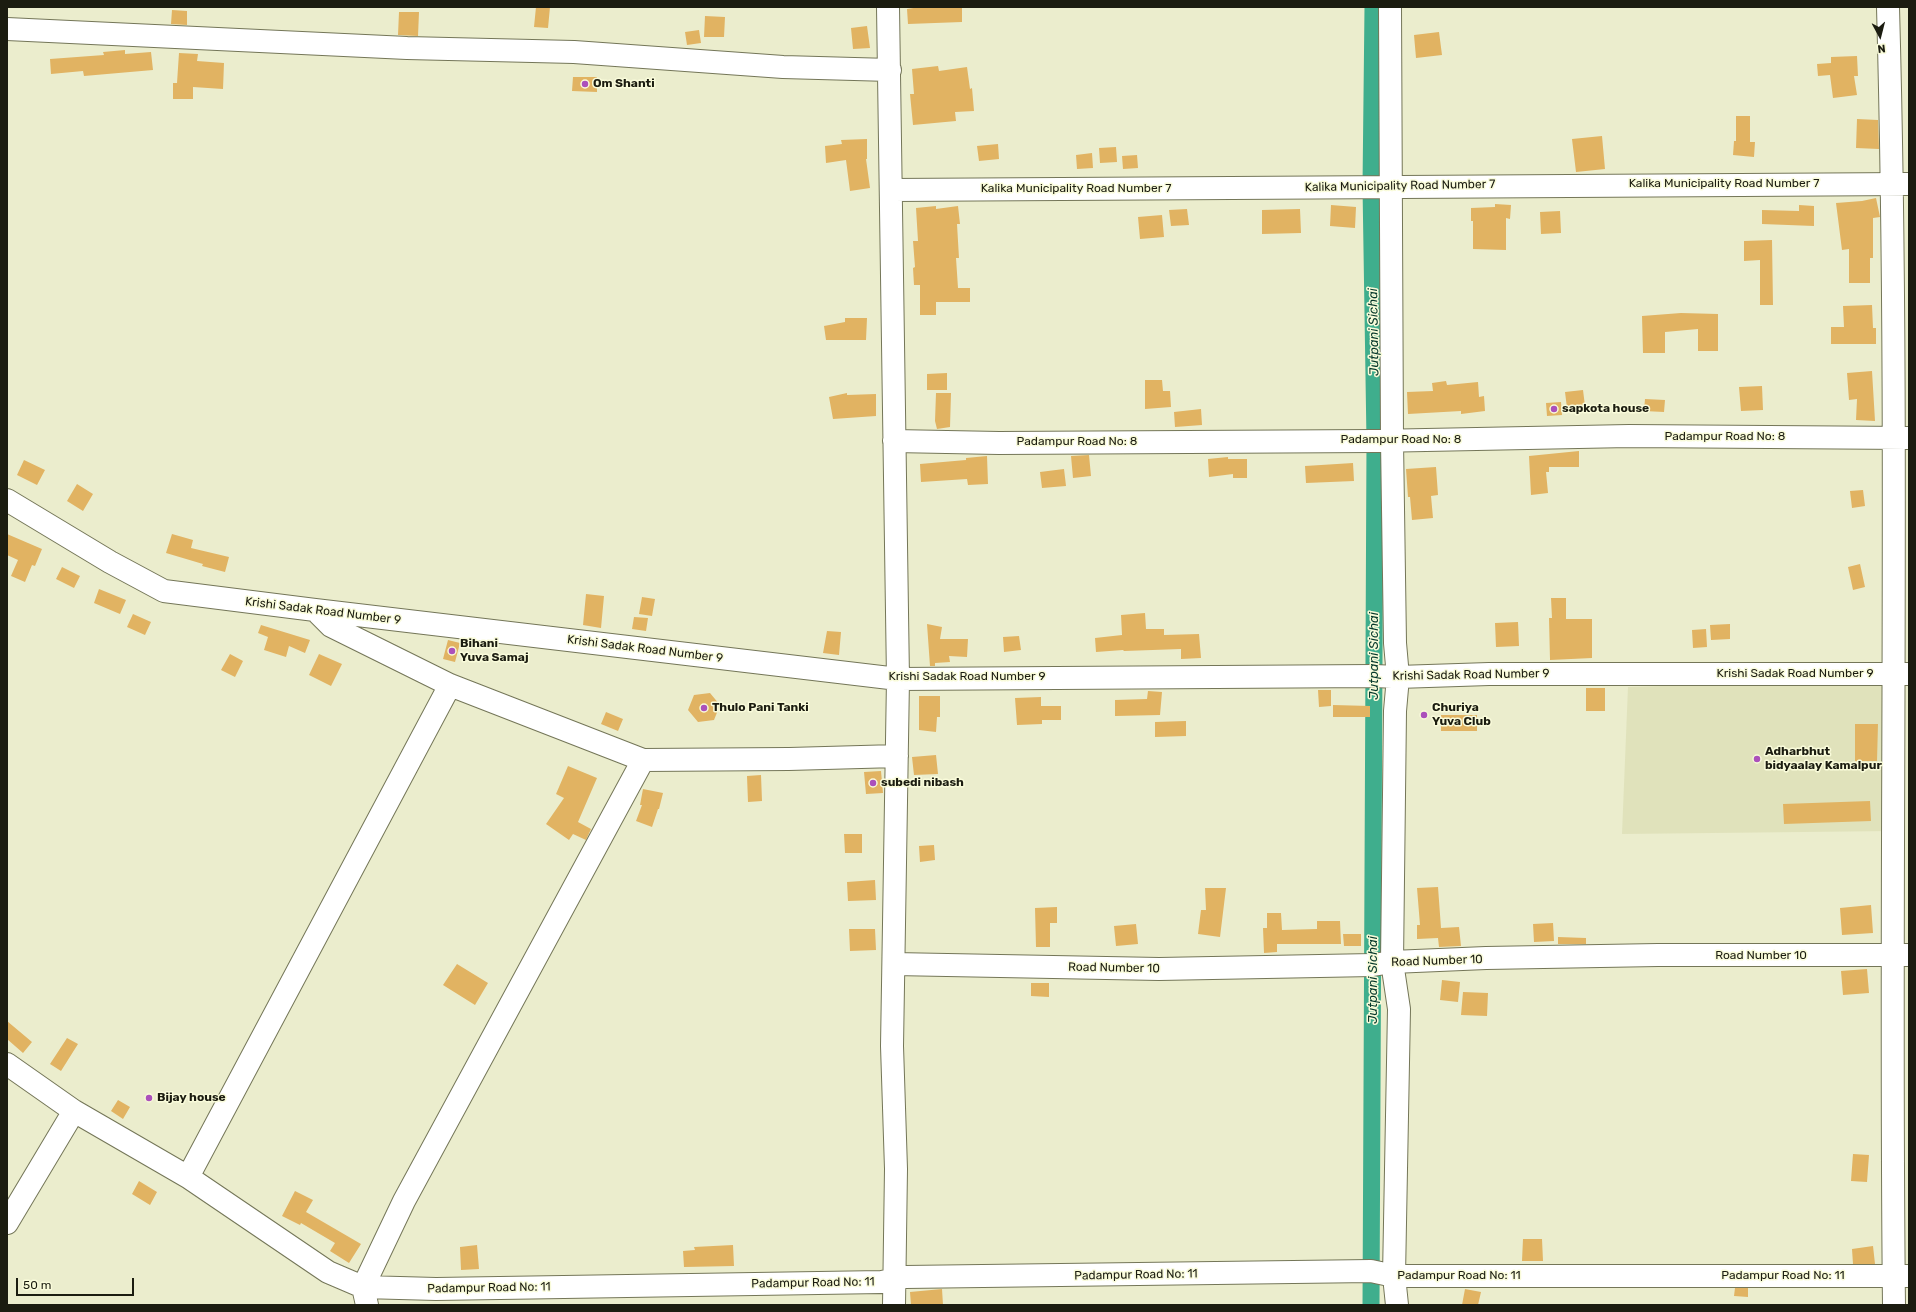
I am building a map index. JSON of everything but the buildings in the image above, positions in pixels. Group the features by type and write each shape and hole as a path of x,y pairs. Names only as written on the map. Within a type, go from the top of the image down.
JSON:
{"street":[{"path":"888,7 892,190 898,679 892,1046 896,1169 894,1305"},
{"path":"1390,7 1392,441 1395,643 1398,677 1395,711 1392,962 1399,1009 1394,1276 1397,1305"},
{"path":"1888,7 1901,184 1901,1276 1894,1305"},
{"path":"7,29 399,47 574,52 783,67 890,70"},
{"name":"Kalika Municipality Road Number 7","path":"892,190 1901,184"},
{"name":"Padampur Road No: 8","path":"894,441 999,443 1392,441 1629,436 1902,438"},
{"name":"Krishi Sadak Road Number 9","path":"7,500 110,562 164,591 898,679 1398,677 1489,674 1901,674"},
{"path":"314,610 331,626 450,685 643,760 789,759 897,756"},
{"path":"188,1177 450,685"},
{"path":"7,1064 74,1111 188,1177 365,1296 404,1201 643,760"},
{"name":"Road Number 10","path":"894,964 1159,969 1373,965 1392,962 1658,955 1900,956"},
{"path":"7,1223 74,1111"},
{"name":"Padampur Road No: 11","path":"365,1296 468,1288 882,1282 905,1276 1371,1271 1394,1276 1901,1276"}],"shaded area":[{"name":"Adharbhut bidyaalay Kamalpur","path":"1884,679 1893,831 1622,834 1628,687"}],"waterway":[{"name":"Jutpani Sichai","path":"1371,1305 1375,441 1371,186 1373,7"}],"place":[{"name":"Om Shanti","path":"585,84"},
{"name":"sapkota house","path":"1554,409"},
{"name":"Bihani Yuva Samaj","path":"452,651"},
{"name":"Thulo Pani Tanki","path":"704,708"},
{"name":"Churiya Yuva Club","path":"1424,715"},
{"name":"Adharbhut bidyaalay Kamalpur","path":"1757,759"},
{"name":"subedi nibash","path":"873,783"},
{"name":"Bijay house","path":"149,1098"}]}
